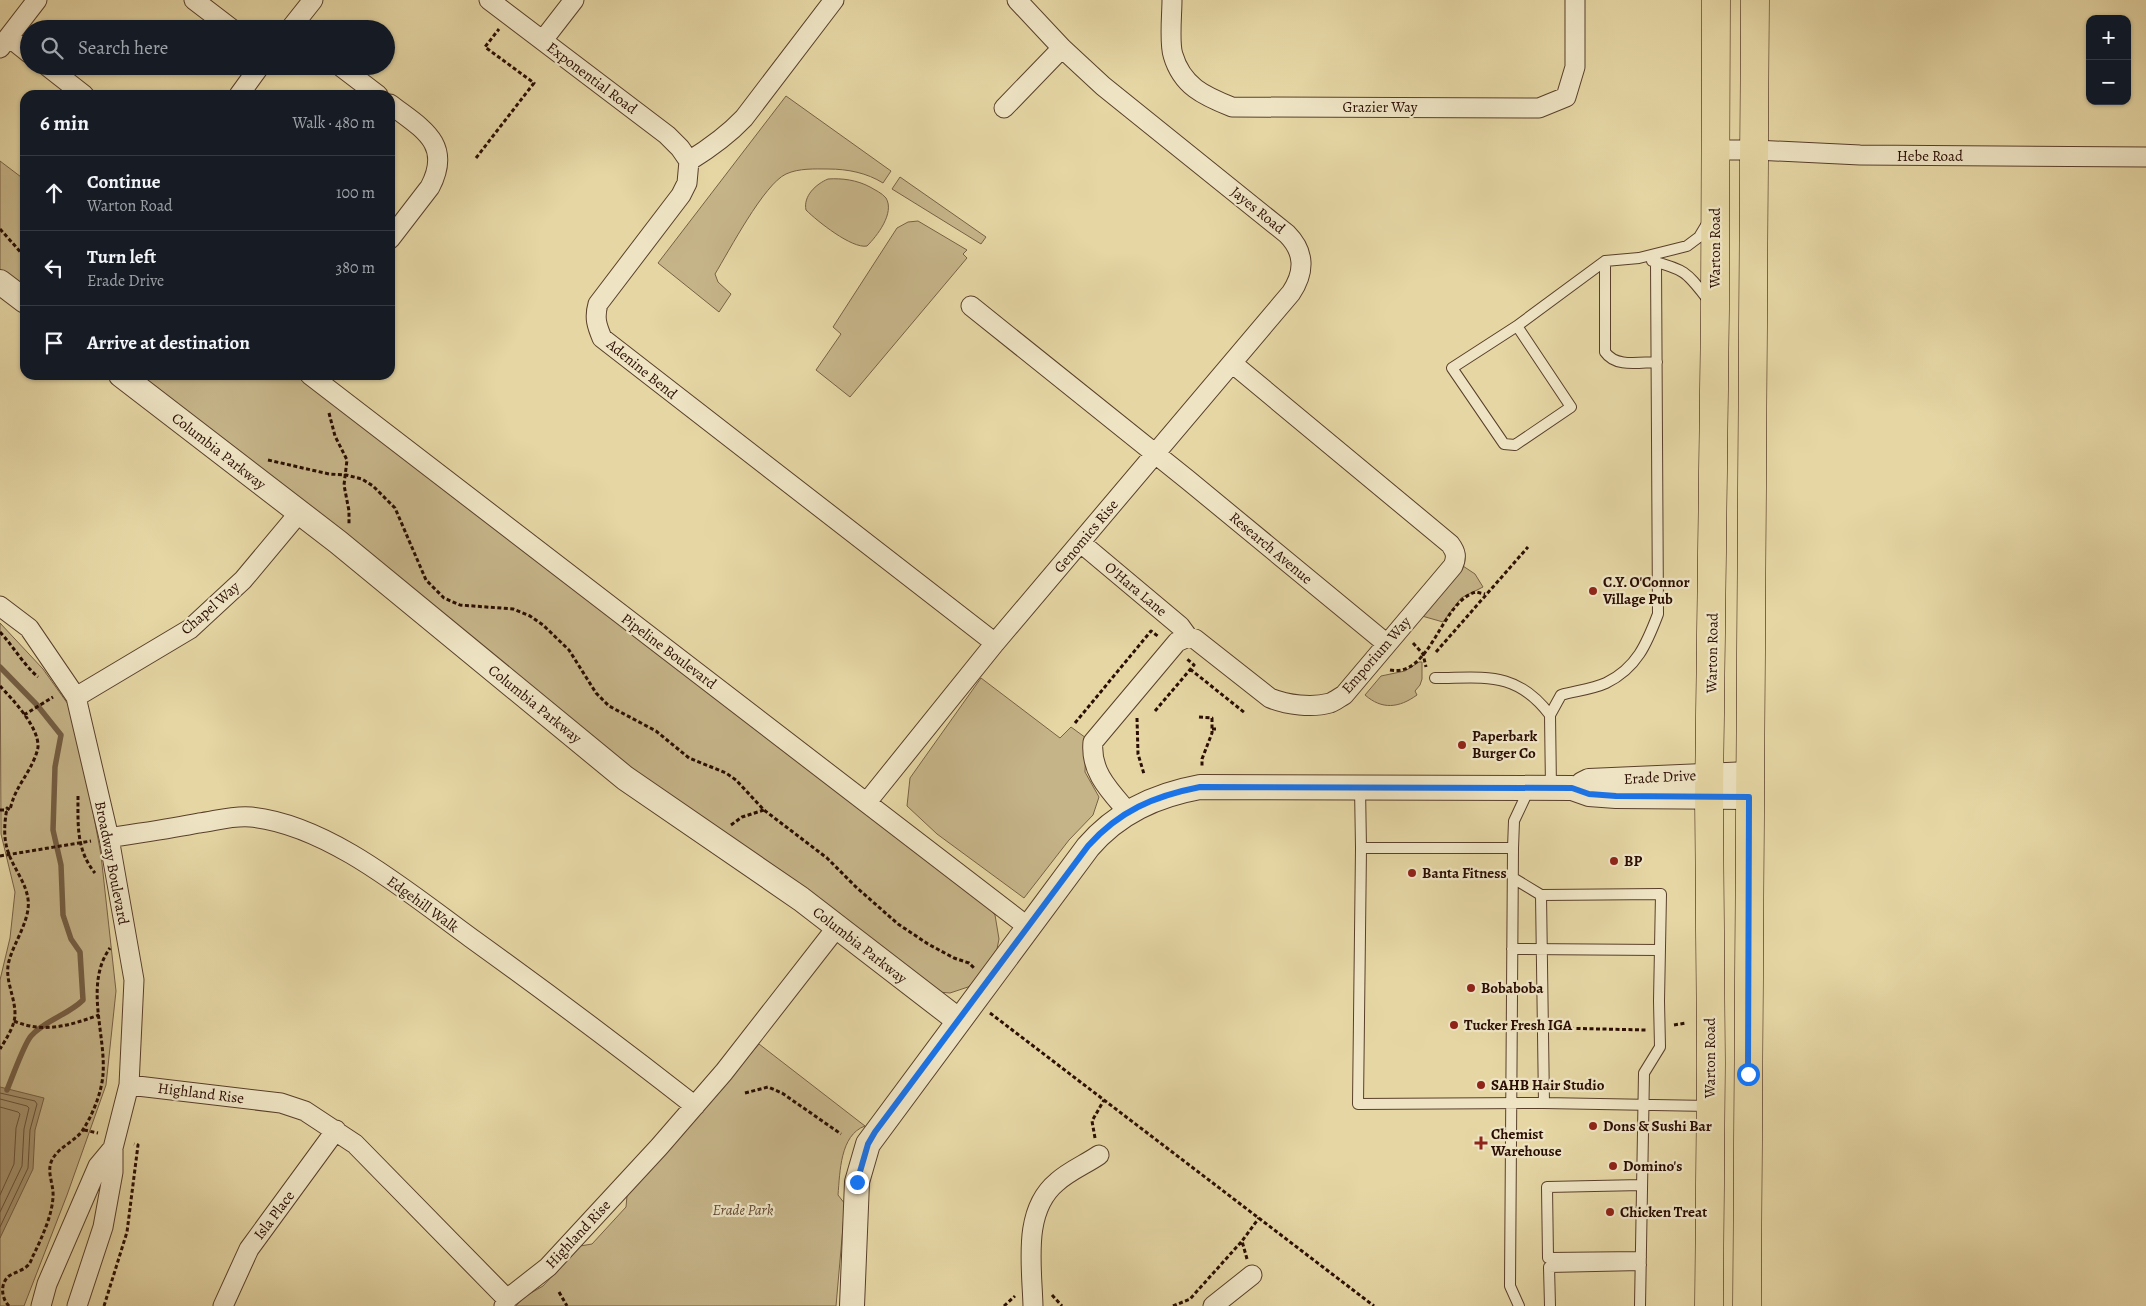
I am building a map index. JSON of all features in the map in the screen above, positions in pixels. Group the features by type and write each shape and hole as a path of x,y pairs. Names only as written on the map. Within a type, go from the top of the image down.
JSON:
{"main road":[{"name":"Warton Road","path":"1709,1306 1710,785 1716,211 1716,0"},
{"path":"1747,1306 1755,0"}],"street":[{"path":"22,20 37,0"},
{"path":"194,0 220,20"},
{"path":"297,20 313,0"},
{"name":"Exponential Road","path":"489,0 667,135 680,148 689,161"},
{"path":"543,40 574,0"},
{"path":"689,161 714,146 744,118 834,0"},
{"name":"Jayes Road","path":"1017,0 1062,48 1103,86 1294,240 1302,259 1302,271 1291,293 1155,454"},
{"name":"Grazier Way","path":"1172,0 1172,54 1184,80 1207,97 1232,106 1539,108 1566,97 1575,67 1575,0"},
{"path":"20,22 4,43 20,49"},
{"path":"1004,108 1062,48"},
{"path":"58,75 77,90"},
{"path":"243,90 253,75"},
{"path":"352,75 371,90"},
{"path":"395,108 424,130 433,140 439,161 435,178 430,187 395,232"},
{"name":"Hebe Road","path":"1715,150 1860,155 2146,157"},
{"name":"Adenine Bend","path":"689,161 687,183 681,195 598,304 595,315 602,338 995,643"},
{"path":"0,282 20,298"},
{"path":"971,306 1155,454"},
{"name":"Emporium Way","path":"1188,637 1196,639 1270,698 1282,703 1313,705 1331,703 1344,695 1452,566 1456,555 1454,549 1232,363"},
{"name":"Columbia Parkway","path":"127,380 299,512 626,778 801,899 958,1020"},
{"name":"Pipeline Boulevard","path":"317,380 867,802 1028,928"},
{"name":"Genomics Rise","path":"867,802 995,643 1155,454"},
{"name":"Research Avenue","path":"1155,454 1387,644"},
{"name":"Chapel Way","path":"76,697 190,629 243,580 299,512"},
{"name":"O'Hara Lane","path":"1081,543 1180,626 1188,637"},
{"name":"Broadway Boulevard","path":"0,606 29,628 76,697 109,838 134,980 129,1085 113,1148 114,1172 103,1227 77,1306"},
{"path":"1128,812 1100,777 1092,754 1093,742 1177,642 1188,637"},
{"name":"Erade Drive","path":"852,1306 857,1182 868,1144 1088,846 1112,822 1128,812 1146,802 1163,796 1200,787 1551,788 1616,796 1710,785 1749,785"},
{"name":"Edgehill Walk","path":"109,838 250,816 270,820 318,836 384,876 539,987 695,1106"},
{"name":"Highland Rise","path":"129,1085 281,1103 305,1111 355,1144 377,1165 505,1303 548,1267 695,1106 837,927"},
{"name":"Isla Place","path":"223,1306 249,1249 336,1130"},
{"name":"Broadway Boulevard","path":"41,1306 47,1284 98,1166 113,1148"},
{"path":"1032,1306 1033,1225 1044,1196 1057,1181 1100,1156"},
{"path":"1213,1306 1252,1275"}],"lane":[{"path":"1517,326 1571,407 1515,445 1504,444 1452,368 1517,326 1605,261 1639,258 1687,246 1699,237 1716,211"},
{"path":"1639,258 1675,266 1686,272 1715,309"},
{"path":"1605,261 1605,352 1610,359 1616,362 1657,362"},
{"path":"1519,1306 1510,1286 1514,821 1551,788 1550,715 1561,695 1606,683 1631,666 1648,643 1658,614 1656,262"},
{"path":"1435,678 1498,678 1516,684 1550,715"},
{"path":"1360,788 1358,1104 1544,1103 1710,1106"},
{"path":"1361,848 1513,848"},
{"path":"1513,878 1541,894 1661,894 1659,950 1660,1047 1644,1074 1640,1306"},
{"path":"1541,894 1544,1103"},
{"path":"1512,949 1659,950"},
{"path":"1641,1261 1548,1258 1547,1187 1642,1185"},
{"path":"1550,1306 1549,1267 1641,1261"}],"path":[{"path":"476,158 534,83 485,47 504,23"},
{"path":"0,229 20,252"},
{"path":"329,407 336,436 347,460 344,485 349,511 348,530"},
{"path":"266,460 296,465 329,474 346,475 362,479 373,486 395,508 426,580 444,598 460,605 513,609 530,616 570,650 596,693 609,706 656,730 689,758 726,773 736,780 764,810 827,858 898,924 928,944 954,958 969,963 980,972"},
{"path":"1436,652 1528,547"},
{"path":"1385,668 1395,671 1402,670 1423,654 1449,614 1462,599 1476,592 1485,594"},
{"path":"0,632 11,644 24,666 44,683"},
{"path":"1411,641 1423,654 1426,669"},
{"path":"1190,669 1245,713"},
{"path":"0,686 26,714 37,736 38,748 30,768 14,794 10,810"},
{"path":"26,714 51,698"},
{"path":"1141,716 1137,716 1138,754 1144,774"},
{"path":"1199,717 1212,718 1212,733 1202,758 1202,770"},
{"path":"1212,729 1218,729"},
{"path":"78,793 82,855 96,875"},
{"path":"0,1049 14,1021 14,1001 8,980 8,964 25,918 28,903 27,892 9,856 4,826 7,808 10,810"},
{"path":"0,810 10,810"},
{"path":"728,828 742,817 764,810"},
{"path":"0,856 76,844"},
{"path":"8,1306 3,1300 2,1290 8,1277 28,1266 42,1238 47,1222 54,1194 49,1174 51,1162 56,1152 84,1130 98,1095 103,1075 97,994 100,967 112,945"},
{"path":"974,1000 1374,1306"},
{"path":"14,1021 24,1025 46,1028 64,1027 99,1015"},
{"path":"1543,1028 1650,1030 1686,1022"},
{"path":"1467,1027 1512,1028"},
{"path":"745,1093 768,1087 782,1093 841,1134"},
{"path":"1100,1156 1092,1121 1104,1100"},
{"path":"84,1130 98,1133"},
{"path":"1173,1306 1190,1299 1242,1241 1259,1218"},
{"path":"1242,1241 1252,1275"},
{"path":"559,1292 567,1306"}],"green space":[{"path":"786,96 891,171 883,183 864,174 835,169 796,171 786,174 777,180 748,219 715,274 718,282 731,294 719,312 658,263"},
{"path":"0,161 20,176 20,285 0,270"},
{"path":"900,177 986,237 981,244 892,189"},
{"path":"828,179 855,181 870,187 886,198 888,204 887,217 880,230 867,246 861,246 844,239 806,210 808,195 819,184"},
{"path":"918,221 967,250 963,254 967,258 850,397 816,370 841,334 833,327 897,228 908,222"},
{"path":"143,380 302,380 982,902 995,915 999,939 997,949 973,983 968,987 950,993 938,992 620,761"},
{"path":"1463,566 1475,574 1483,587 1461,598 1443,622 1422,616"},
{"path":"0,623 43,669 75,714 101,855 116,991 106,1085 67,1195 24,1306 0,1306 0,980 10,938 15,892 1,834"},
{"path":"1422,662 1422,679 1415,691 1417,695 1404,703 1391,706 1384,705 1371,700 1365,695 1381,676 1405,671"},
{"path":"981,678 1060,738 1071,727 1086,738 1085,772 1099,797 1093,815 1069,840 1024,898 937,834 907,806 910,778"},
{"name":"Erade Park","path":"759,1044 865,1126 851,1137 846,1146 841,1165 838,1195 845,1204 836,1306 516,1306 524,1297 543,1286 580,1246 592,1244 626,1207 627,1196 695,1120"}],"water":[{"path":"0,1087 44,1098 35,1130 33,1169 0,1238"}],"waterway":[{"path":"0,667 37,705 61,735 55,767 53,830 61,865 63,915 71,939 80,952 83,1000 71,1010 37,1030 31,1036 7,1090"}],"place":[{"name":"C.Y. O'Connor Village Pub","path":"1593,591"},
{"name":"Paperbark Burger Co","path":"1462,745"},
{"name":"BP","path":"1614,861"},
{"name":"Banta Fitness","path":"1412,873"},
{"name":"Bobaboba","path":"1471,988"},
{"name":"Tucker Fresh IGA","path":"1454,1025"},
{"name":"SAHB Hair Studio","path":"1481,1085"},
{"name":"Dons & Sushi Bar","path":"1593,1126"},
{"name":"Chemist Warehouse","path":"1481,1143"},
{"name":"Domino's","path":"1613,1166"},
{"name":"Chicken Treat","path":"1610,1212"}],"route":[{"path":"857,1182 868,1144 875,1132 1088,846 1112,822 1146,802 1200,787 1572,788 1589,794 1616,796 1749,797 1748,1074"}]}
